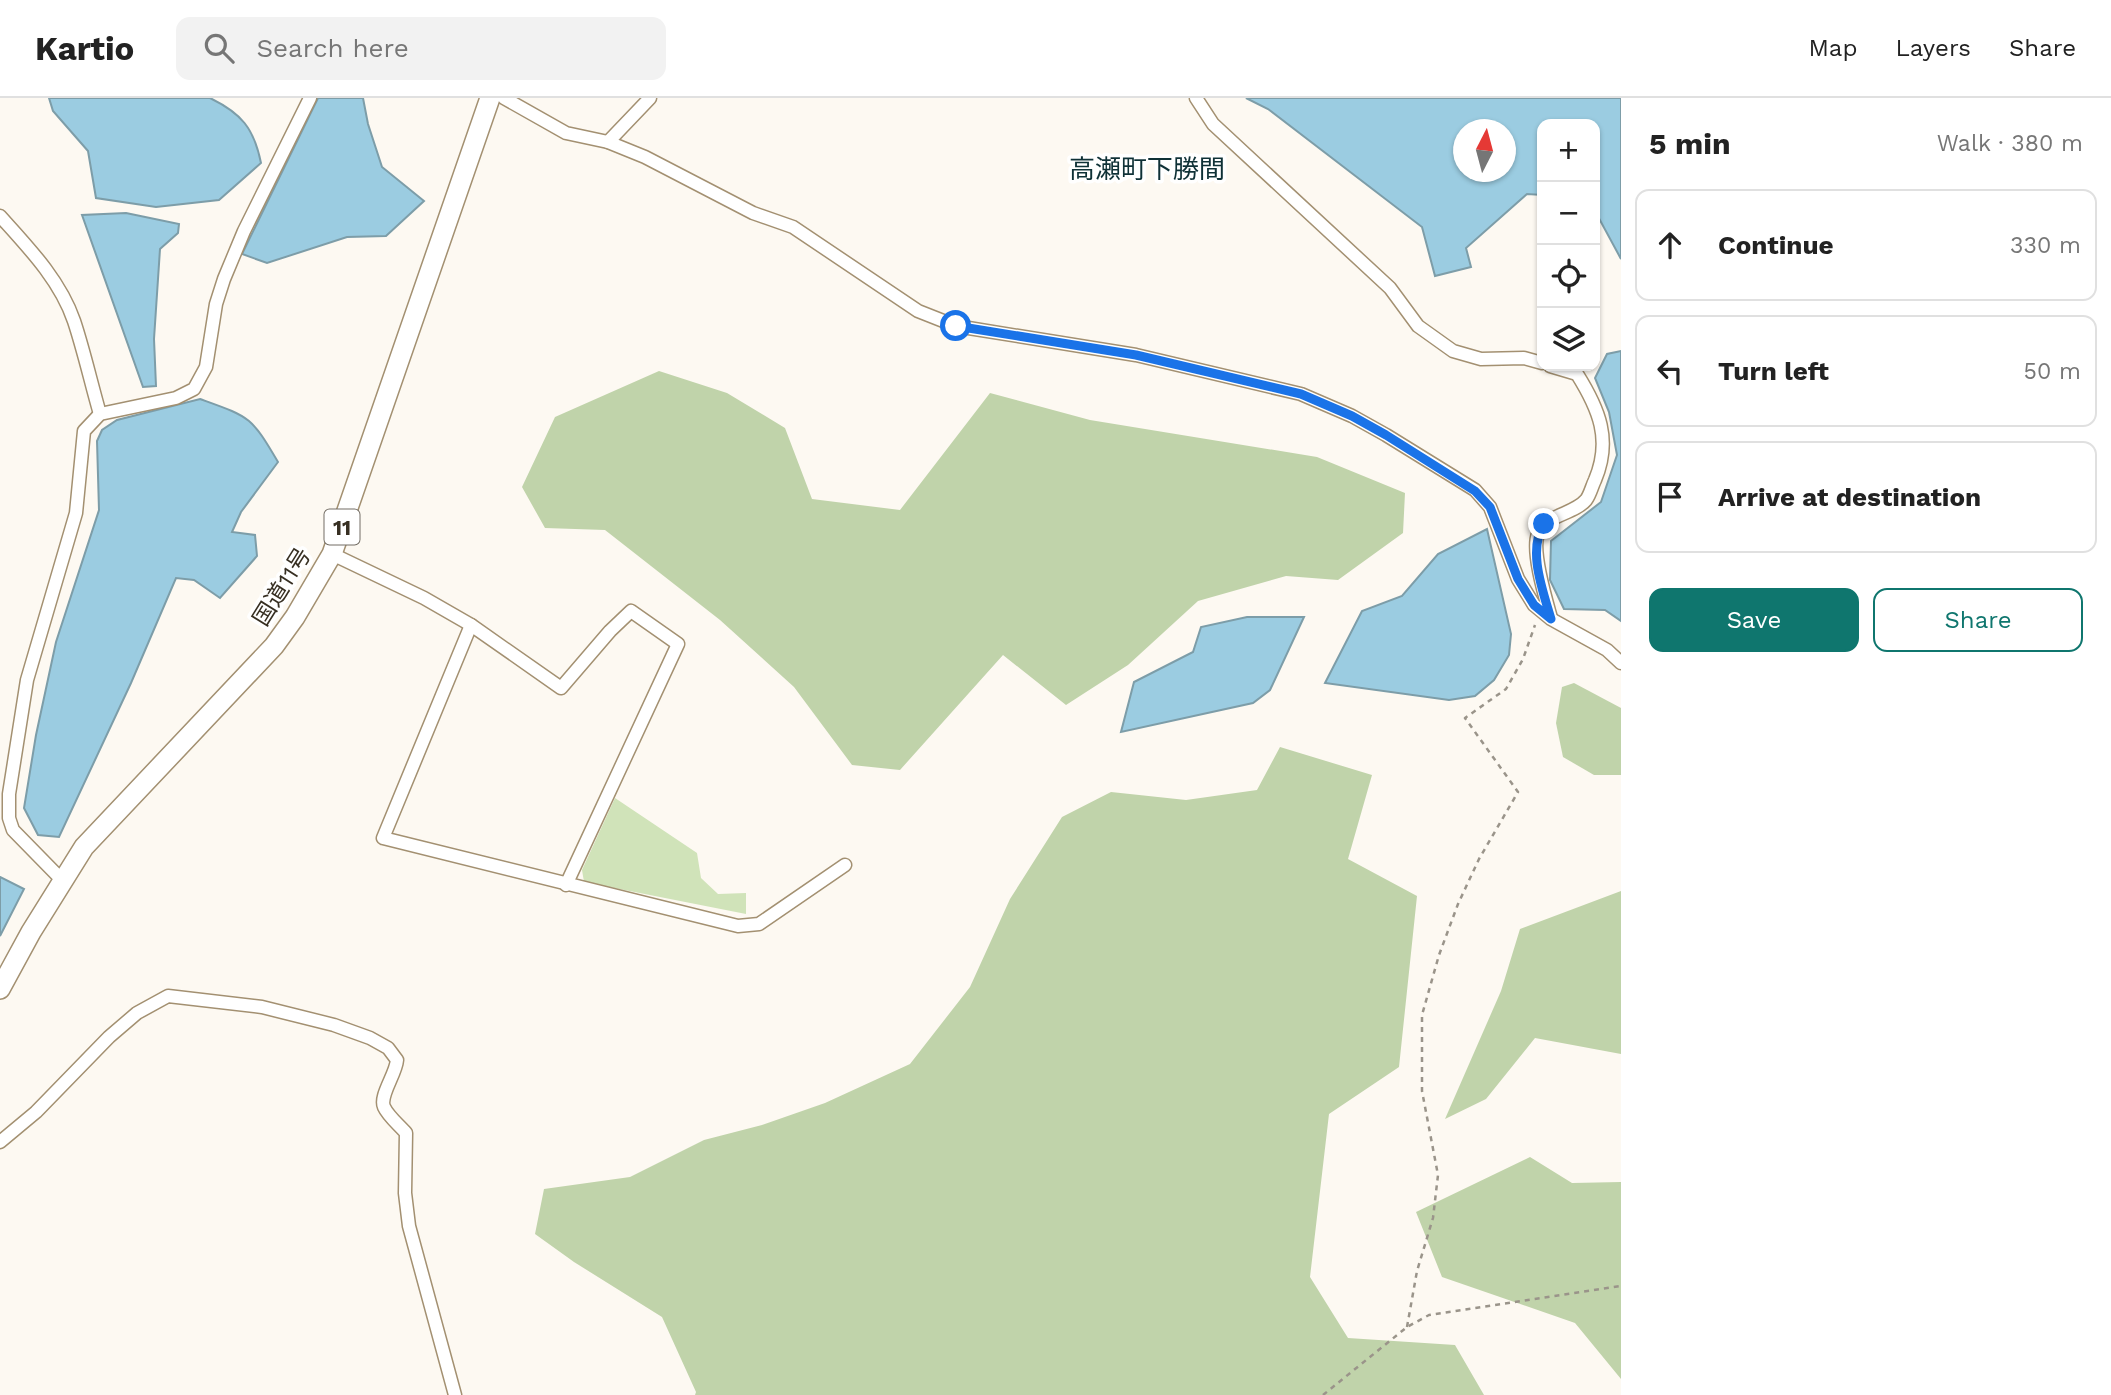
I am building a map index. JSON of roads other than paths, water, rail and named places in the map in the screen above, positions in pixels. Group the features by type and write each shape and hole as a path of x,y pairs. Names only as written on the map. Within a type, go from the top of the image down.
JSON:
{"highway":[{"name":"国道11号","path":"0,989 62,880 84,847 274,646 295,617 332,554 491,98"}],"street":[{"path":"62,880 13,830 9,818 9,794 27,680 76,513 84,430 100,414 176,398 194,390 206,367 216,304 224,279 244,231 310,98"},
{"path":"504,98 566,133 608,142 753,213 793,227 918,311 956,326 1136,355 1301,394 1352,416 1475,491 1490,507 1518,579 1534,605 1551,619 1608,650 1621,663"},
{"path":"608,142 650,98"},
{"path":"1197,98 1213,124 1391,288 1418,326 1453,351 1462,354 1481,359 1524,358 1537,362"},
{"path":"0,216 53,280 73,319 100,414"},
{"path":"1551,619 1539,576 1536,535 1544,524 1586,500 1602,463 1604,432 1592,398 1577,374 1567,371"},
{"path":"332,554 424,597 471,625 561,688 631,611 678,643 566,885"},
{"path":"471,625 383,838 738,926 759,924 845,865"},
{"path":"0,1142 36,1112 109,1037 137,1013 168,996 262,1007 334,1025 370,1038 388,1048 397,1060 396,1070 382,1098 384,1108 405,1133 405,1193 409,1226 454,1395"}],"water":[{"path":"49,98 210,98 230,110 244,123 254,140 261,163 219,200 156,207 96,198 88,151 53,111"},
{"path":"318,98 363,98 382,167 424,201 386,236 347,237 267,263 242,254"},
{"path":"1246,98 1621,98 1621,259 1600,220 1600,119 1537,119 1537,195 1527,194 1466,248 1471,267 1435,276 1422,227 1268,109"},
{"path":"126,213 179,224 178,233 160,249 154,339 156,386 143,387 82,215"},
{"path":"1621,351 1621,621 1605,610 1564,609 1550,580 1551,541 1601,502 1617,455 1609,412 1595,378 1607,354"},
{"path":"200,399 248,420 278,462 241,512 232,532 255,535 257,556 220,598 194,580 176,578 131,683 59,837 38,835 24,808 56,642 99,510 97,441 102,430 117,420"},
{"path":"1487,529 1511,634 1509,655 1494,680 1475,696 1449,700 1325,683 1362,611 1402,596 1438,554"},
{"path":"1247,617 1304,617 1270,690 1253,703 1121,732 1134,682 1193,652 1201,627"},
{"path":"0,877 24,889 0,936"}],"district":[{"name":"高瀬町下勝間","path":"1147,169"}]}
